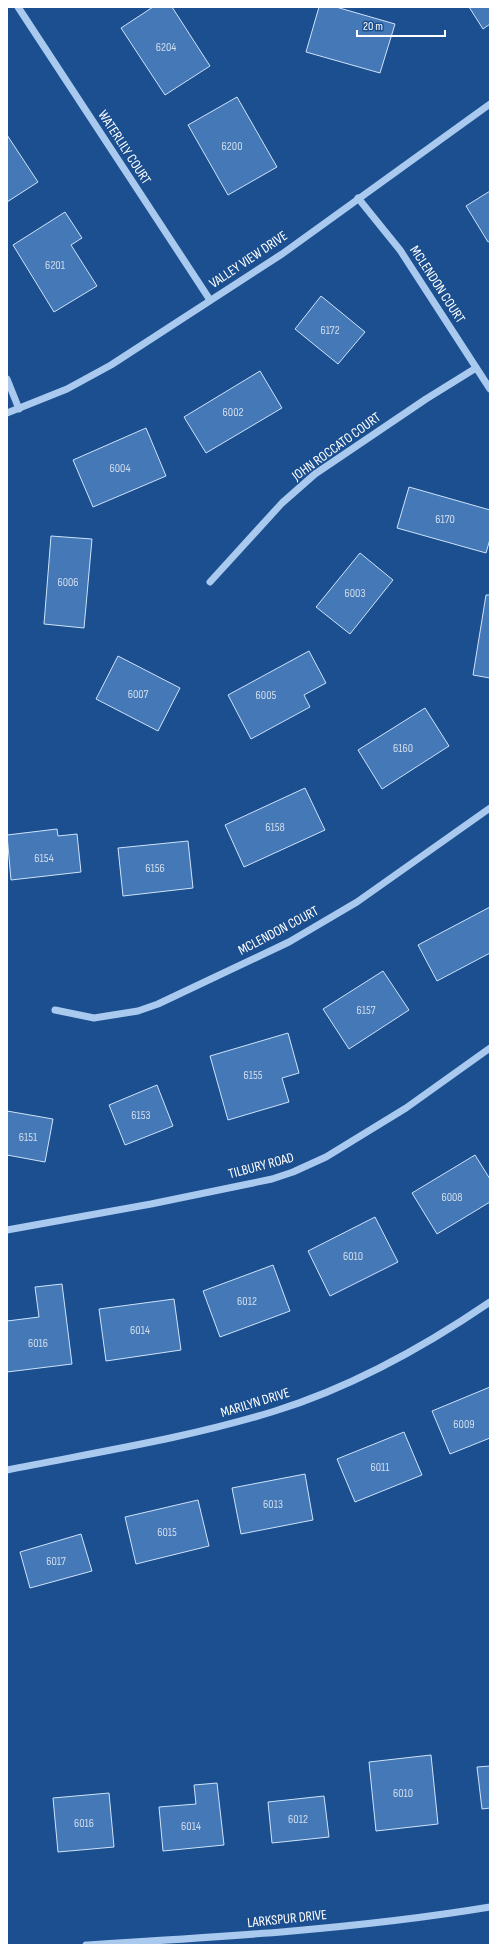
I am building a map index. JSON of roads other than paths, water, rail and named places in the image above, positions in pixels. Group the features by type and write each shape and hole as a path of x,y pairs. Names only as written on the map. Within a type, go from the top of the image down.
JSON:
{"street":[{"name":"WATERLILY COURT","path":"18,7 210,300"},
{"name":"VALLEY VIEW DRIVE","path":"7,413 67,389 111,365 282,254 490,104"},
{"name":"MCLENDON COURT","path":"358,198 400,250 490,389"},
{"name":"JOHN ROCCATO COURT","path":"210,582 282,503 315,474 426,399 476,368"},
{"path":"7,379 20,409"},
{"name":"MCLENDON COURT","path":"55,1010 94,1018 138,1011 158,1004 289,942 357,902 490,808"},
{"name":"TILBURY ROAD","path":"7,1230 272,1179 293,1172 326,1158 406,1108 490,1048"},
{"name":"MARILYN DRIVE","path":"7,1470 197,1432 276,1410 349,1382 410,1352 490,1302"},
{"name":"LARKSPUR DRIVE","path":"86,1945 228,1937 384,1921 490,1906"}]}
